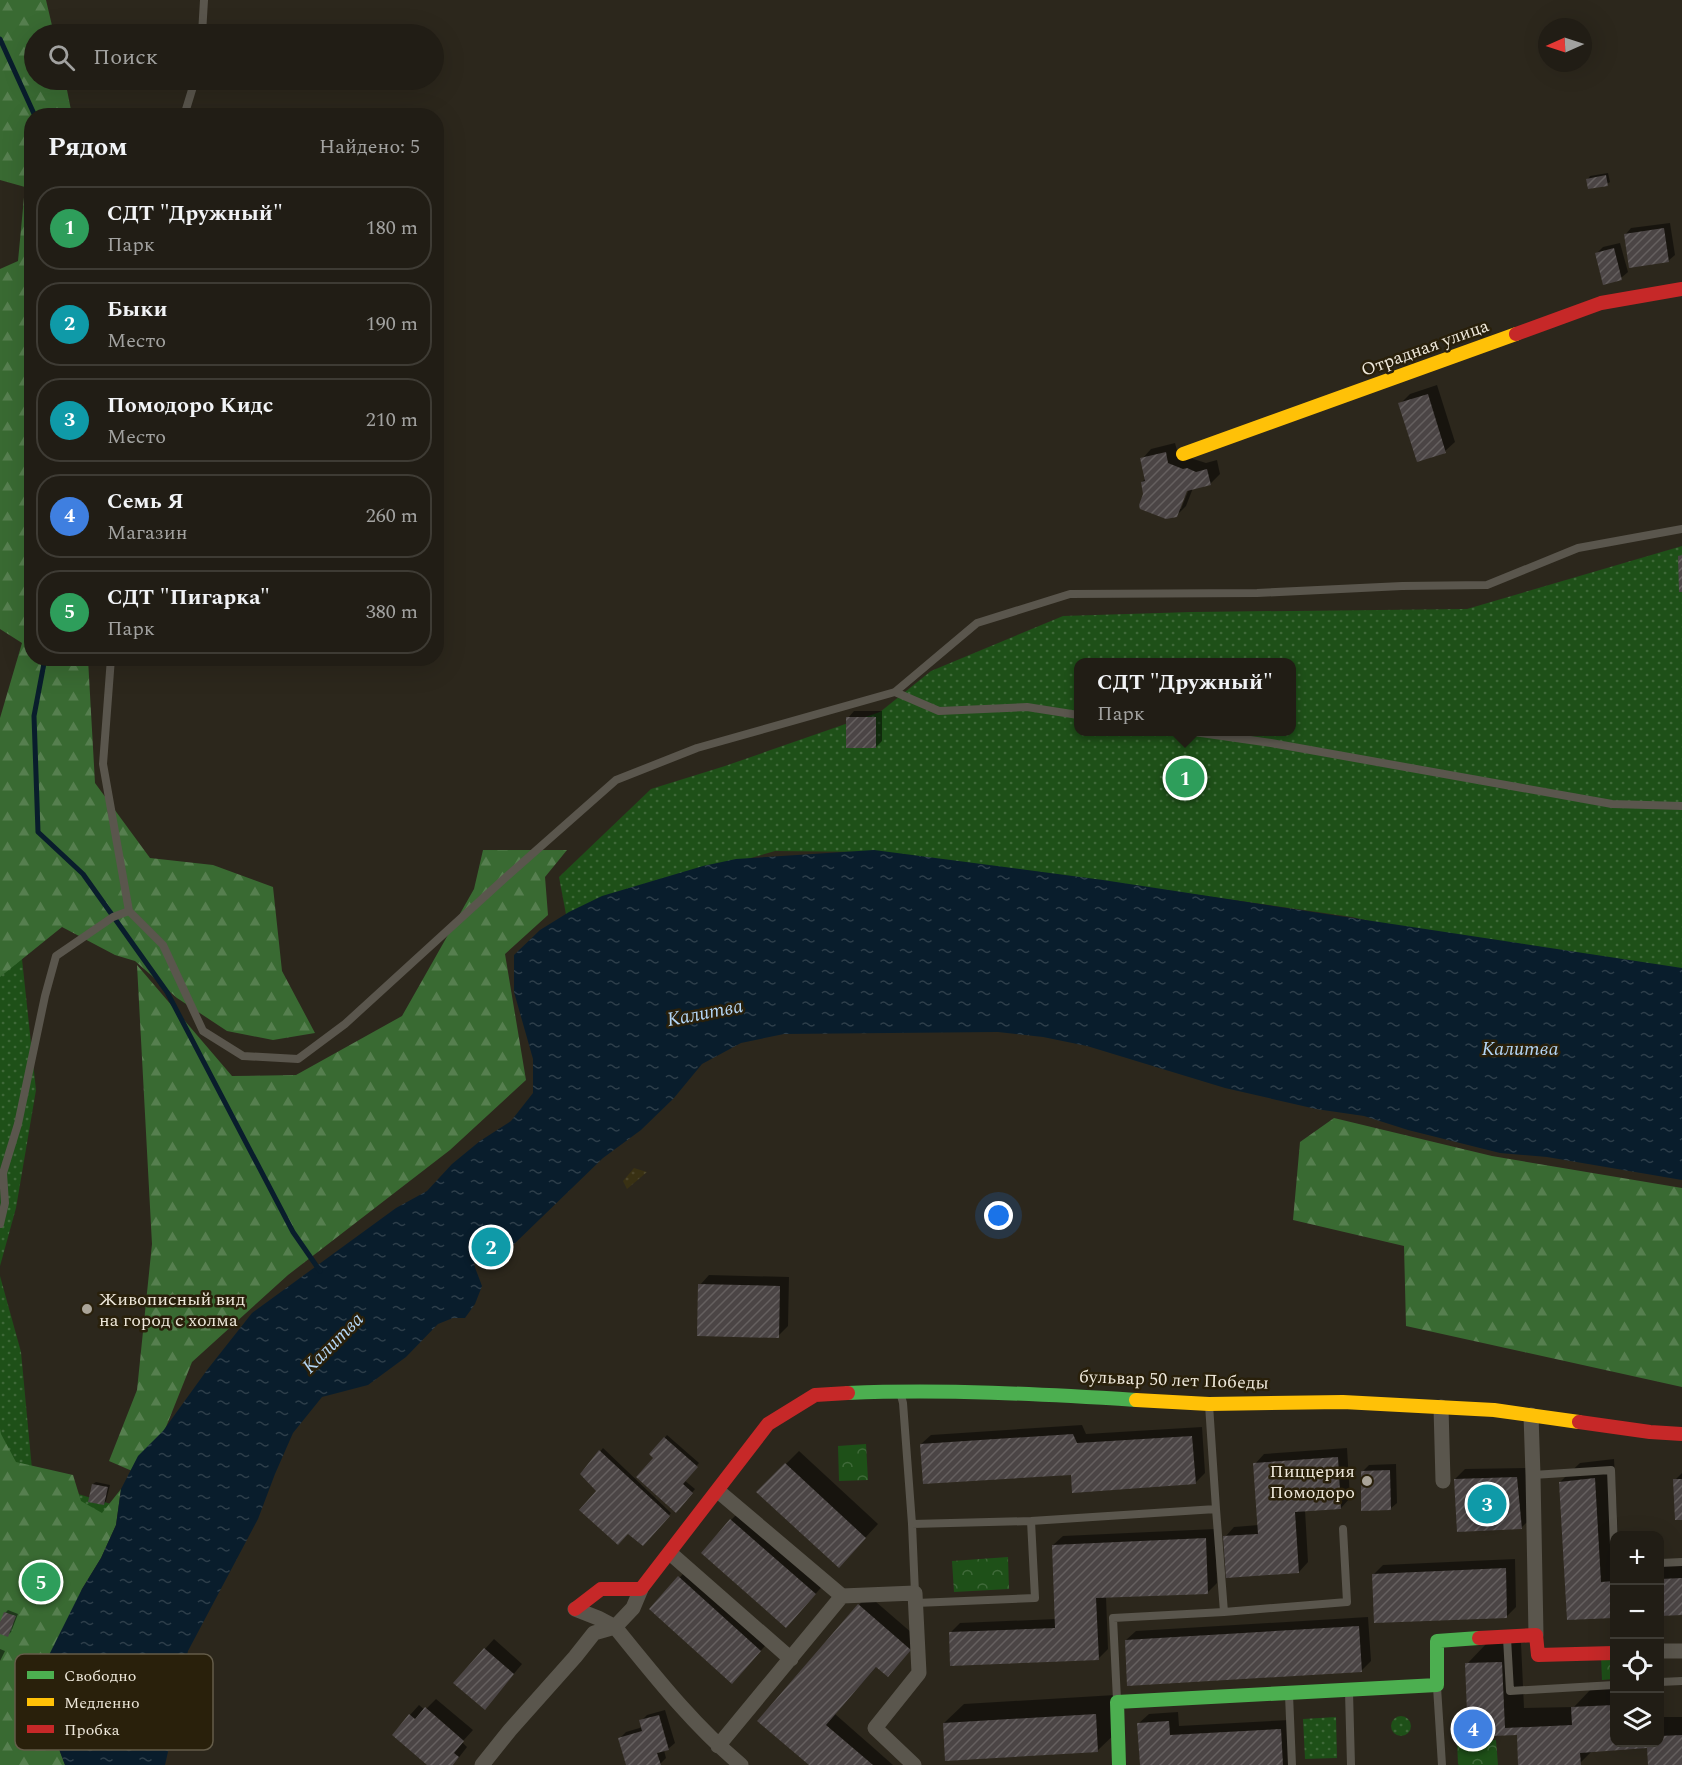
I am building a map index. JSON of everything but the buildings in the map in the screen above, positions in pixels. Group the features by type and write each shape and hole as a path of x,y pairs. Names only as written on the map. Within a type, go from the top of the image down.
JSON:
{"street":[{"name":"Отрадная улица","path":"1183,454 1601,303 1682,289"},
{"name":"бульвар 50 лет Победы","path":"718,1491 768,1424 815,1395 900,1391 1209,1404 1343,1402 1494,1410 1650,1432 1682,1434"},
{"path":"1441,1407 1443,1481"},
{"path":"1531,1415 1538,1655 1610,1653"},
{"path":"482,1765 594,1633 615,1627 633,1608 641,1589 718,1491 842,1596 916,1598 919,1673 875,1728 914,1765"},
{"path":"670,1553 791,1659"},
{"path":"574,1609 601,1588 641,1589"},
{"path":"718,1746 842,1596"},
{"path":"574,1609 615,1627 667,1690 718,1746 741,1765"},
{"path":"1119,1765 1117,1702 1437,1685 1437,1641 1536,1635"},
{"path":"1664,1652 1682,1651"}],"lane":[{"path":"203,24 204,0"},
{"path":"186,108 192,90"},
{"path":"110,666 104,764 129,911 163,945 203,1031 243,1056 298,1059 345,1024 616,780 697,748 895,692 977,623 1070,594 1257,593 1402,586 1487,585 1578,548 1682,529"},
{"path":"895,692 939,711 1027,707 1074,714"},
{"path":"1222,736 1612,804 1682,806"},
{"path":"0,1224 5,1203 3,1173 18,1124 45,996 56,956 113,917 129,911"},
{"path":"900,1391 903,1403 916,1598 1035,1598 1030,1521"},
{"path":"1209,1404 1224,1612"},
{"path":"1533,1475 1611,1470 1613,1531"},
{"path":"912,1524 1030,1521 1216,1509"},
{"path":"1117,1702 1113,1618 1347,1602 1343,1529"},
{"path":"1664,1563 1682,1562"},
{"path":"1507,1637 1510,1691 1610,1685"},
{"path":"1664,1682 1682,1681"},
{"path":"1437,1685 1442,1765"},
{"path":"1349,1690 1351,1765"},
{"path":"1289,1694 1292,1765"}],"green space":[{"path":"0,0 46,0 52,24 24,24 24,90 67,90 71,108 24,108 24,187 0,180"},
{"path":"24,198 24,666 88,666 95,783 150,858 213,865 273,887 282,971 315,1033 273,1040 227,1031 177,998 135,961 115,955 62,927 0,977 0,718 22,643 0,629 0,269 18,261"},
{"path":"1682,546 1682,989 1525,957 1352,917 1044,873 871,852 775,851 621,895 568,925 559,877 651,789 880,712 931,671 1063,616 1467,609"},
{"path":"0,753 36,1090 16,1208 0,1266"},
{"path":"483,850 567,850 545,877 548,915 505,954 526,1080 450,1150 288,1275 192,1362 146,1477 109,1461 137,1390 152,1244 137,965 232,1076 296,1075 402,1016 474,889"},
{"path":"1334,1118 1492,1156 1682,1188 1682,1387 1406,1326 1404,1246 1293,1220 1300,1142"},
{"path":"0,1276 21,1352 33,1480 114,1505 49,1654 15,1654 15,1731 0,1765"},
{"path":"0,1429 16,1462 73,1475 81,1501 102,1513 121,1489 116,1525 101,1558 82,1589 61,1654 15,1654 15,1750 59,1750 65,1765 0,1765"},
{"path":"866,1444 868,1480 839,1481 838,1446"},
{"path":"1008,1557 1009,1589 954,1592 952,1561"},
{"path":"1610,1656 1610,1679 1602,1680 1601,1657"},
{"path":"1397,1716 1405,1716 1411,1722 1411,1730 1405,1736 1397,1736 1391,1730 1391,1722"},
{"path":"1336,1717 1337,1758 1305,1759 1303,1719"},
{"path":"1496,1740 1498,1765 1458,1764 1457,1742"}],"sand":[{"path":"634,1168 647,1172 627,1189 623,1181"}],"water":[{"name":"Калитва","path":"874,850 1103,880 1682,968 1682,1180 1547,1157 1500,1153 1408,1130 1364,1116 1316,1109 1225,1088 1087,1046 1043,1037 998,1032 784,1034 741,1043 702,1064 674,1098 641,1130 603,1158 509,1249 494,1242 479,1251 474,1260 482,1286 475,1304 465,1318 453,1318 438,1324 406,1357 368,1385 322,1397 293,1433 258,1519 187,1654 50,1654 116,1525 121,1489 138,1456 163,1431 252,1313 396,1208 427,1191 452,1164 480,1141 511,1121 533,1093 533,1059 514,992 514,955 540,930 569,912 602,896 703,866 736,859"},
{"name":"Калитва","path":"59,1750 168,1750 165,1765 65,1765"}],"waterway":[{"path":"0,39 31,108"},
{"path":"43,666 34,716 38,832 83,874 167,992 293,1232 320,1271"}],"traffic: fast":[{"path":"848,1393 992,1393 1136,1400"},
{"path":"1119,1765 1117,1702 1437,1685 1437,1641 1479,1638"}],"traffic: slow":[{"path":"1183,454 1516,334"},
{"path":"1136,1400 1209,1404 1343,1402 1494,1410 1579,1422"}],"traffic: jam":[{"path":"1516,334 1601,303 1682,289"},
{"path":"575,1609 601,1589 641,1589 768,1424 815,1395 848,1393"},
{"path":"1579,1422 1682,1434"},
{"path":"1479,1638 1536,1635 1538,1655 1610,1653"}],"place":[{"name":"СДТ \"Дружный\"","path":"1185,778"},
{"name":"Быки","path":"491,1247"},
{"name":"Живописный вид на город с холма","path":"87,1309"},
{"name":"Пиццерия Помодоро","path":"1367,1481"},
{"name":"Помодоро Кидс","path":"1487,1504"},
{"name":"СДТ \"Пигарка\"","path":"41,1582"},
{"name":"Семь Я","path":"1473,1729"}]}
